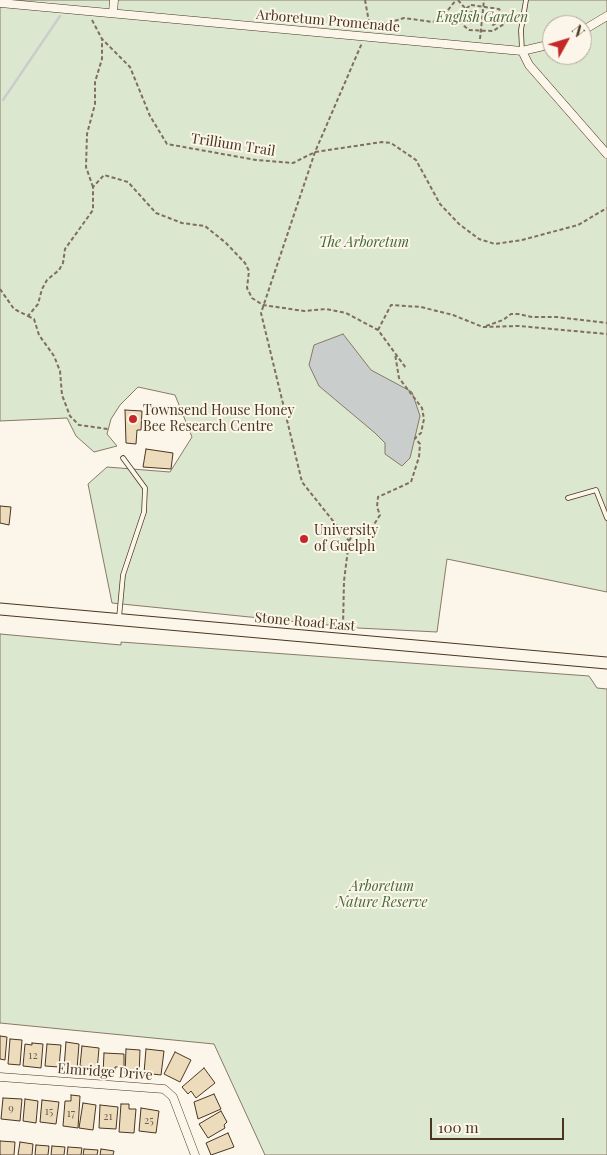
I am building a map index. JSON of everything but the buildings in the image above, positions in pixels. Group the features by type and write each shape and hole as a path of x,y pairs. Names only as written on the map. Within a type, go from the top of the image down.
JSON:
{"main road":[{"name":"Stone Road East","path":"0,609 607,663"}],"street":[{"path":"113,13 114,0"},
{"name":"Arboretum Promenade","path":"0,2 522,51 542,46"},
{"path":"592,25 607,16"},
{"path":"522,51 529,64 607,154"},
{"name":"Elmridge Drive","path":"0,1077 164,1089 173,1097 195,1155"}],"lane":[{"path":"522,51 521,30 526,0"},
{"path":"119,619 123,575 144,512 145,488 123,458"},
{"path":"568,498 596,490 607,518"}],"path":[{"path":"349,541 302,482 261,312 315,152 365,37 369,22 365,0"},
{"path":"369,22 388,23 404,18 433,22 444,15 457,0 469,13"},
{"path":"480,46 484,0"},
{"path":"471,5 484,6 496,7 501,11 504,17 504,24 500,28 493,31 469,30 463,26 459,18 460,12 471,5"},
{"name":"Trillium Trail","path":"88,11 102,39 130,68 150,116 167,144 256,160 293,163 315,152 382,142 395,145 421,166 440,204 479,239 489,243 510,242 578,225 607,208"},
{"path":"497,15 501,11"},
{"path":"469,13 478,12 478,15 488,16"},
{"path":"496,23 492,25 487,20 488,12 497,15"},
{"path":"468,21 466,16 469,13"},
{"path":"468,21 471,23 478,18 478,15"},
{"path":"496,23 499,19 497,15"},
{"path":"463,26 468,21"},
{"path":"496,23 500,28"},
{"path":"28,316 38,304 42,289 47,280 59,270 63,263 65,249 93,210 93,187 86,167 87,134 96,104 95,82 102,59 102,39"},
{"path":"93,187 104,175 128,182 156,213 182,223 205,226 245,262 249,271 247,288 252,298 263,305 304,311 326,308 346,313 378,330 406,368"},
{"path":"0,290 14,309 34,319 39,335 54,356 60,370 62,394 70,416 79,425 108,429"},
{"path":"378,330 391,306 422,307 483,327 519,326 607,334"},
{"path":"483,327 503,320 511,314 532,317 557,317 607,324"},
{"path":"343,626 344,581 349,541 353,534 373,526 377,520 380,515 377,507 378,497 411,482 419,457 420,444 415,438 421,433 424,419 422,408 399,378 395,352"}],"green space":[{"name":"The Arboretum","path":"0,0 607,0 607,592 447,559 437,632 358,628 112,603 88,484 107,467 170,472 192,437 175,395 138,387 120,405 111,419 107,434 117,446 94,452 76,436 67,418 0,421"},
{"name":"Arboretum Nature Reserve","path":"0,634 121,645 121,642 589,676 597,688 607,689 607,1155 265,1155 214,1044 0,1023"}],"shaded area":[{"path":"343,334 371,370 412,392 420,416 410,458 402,466 385,454 385,443 375,433 319,386 309,365 314,345"}],"waterway":[{"path":"3,100 60,16"}],"place":[{"name":"Townsend House Honey Bee Research Centre","path":"133,419"},
{"name":"University of Guelph","path":"304,539"}],"park label":[{"name":"English Garden","path":"482,18"}]}
